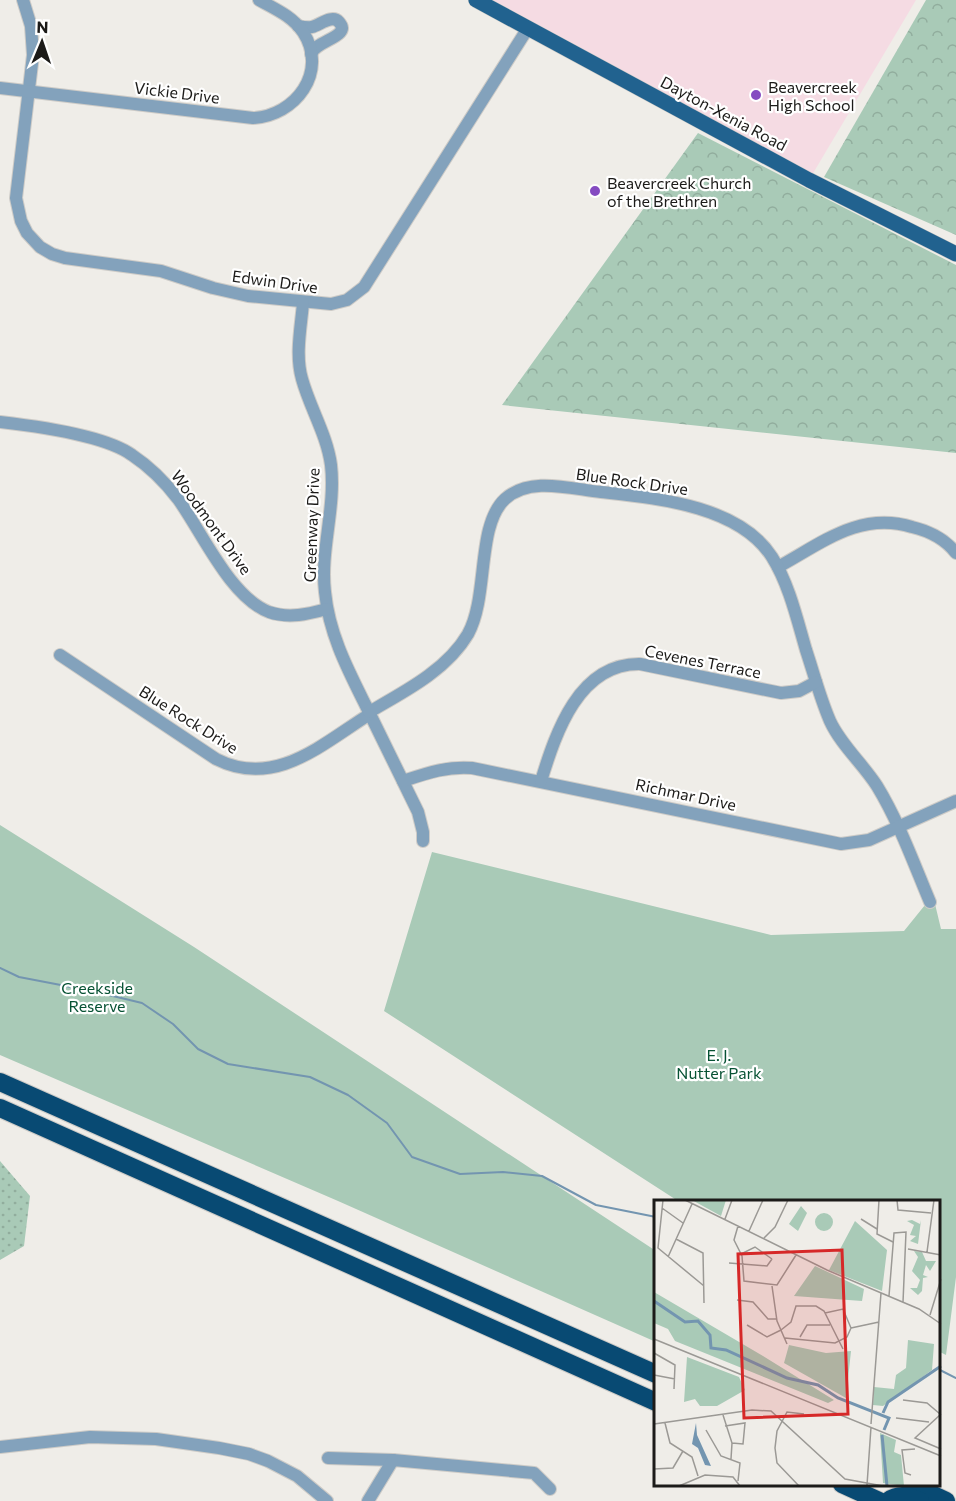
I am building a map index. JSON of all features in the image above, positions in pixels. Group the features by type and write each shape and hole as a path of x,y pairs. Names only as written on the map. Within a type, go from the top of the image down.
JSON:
{"highway":[{"path":"0,1082 654,1373"},
{"path":"0,1108 654,1400"},
{"path":"844,1486 879,1501"},
{"path":"912,1486 946,1501"},
{"path":"888,1501 896,1496 905,1496 920,1501"}],"main road":[{"name":"Dayton-Xenia Road","path":"476,0 809,180 956,254"}],"street":[{"name":"Edwin Drive","path":"24,0 33,41 16,198 21,221 27,233 40,247 65,258 161,271 230,293 323,305 339,303 352,297 364,287 528,28"},
{"path":"259,0 283,13 298,26 306,38 311,54"},
{"path":"298,26 311,27 330,19 337,20 340,24 339,35 316,46 311,54"},
{"name":"Vickie Drive","path":"0,88 262,117 283,110 300,95 309,76 311,54"},
{"name":"Greenway Drive","path":"303,303 299,363 302,379 331,465 331,492 324,566 327,609 341,653 418,812 423,841"},
{"name":"Woodmont Drive","path":"0,422 101,440 130,453 148,466 170,488 228,576 253,603 269,612 286,616 304,615 327,609"},
{"name":"Blue Rock Drive","path":"60,655 216,759 242,769 263,770 294,761 370,713 421,680 444,662 461,644 477,611 489,532 495,512 505,500 524,489 548,486 658,498 693,506 743,529 767,550 778,567 834,729 877,788 930,902"},
{"path":"778,567 848,528 874,522 903,524 920,529 939,538 956,553"},
{"name":"Cevenes Terrace","path":"541,781 550,752 568,713 587,686 607,670 621,665 640,664 781,693 799,691 816,682"},
{"name":"Richmar Drive","path":"404,781 436,770 460,767 541,781 835,843 861,842 898,829 956,801"},
{"path":"0,1447 74,1438 114,1437 156,1439 219,1448 249,1454 268,1461 297,1476 327,1501"},
{"path":"328,1458 393,1460 534,1473 550,1489"},
{"path":"368,1501 393,1460"}],"shaded area":[{"name":"Beavercreek High School","path":"476,0 916,0 809,180"}],"green space":[{"path":"926,0 956,0 956,235 824,177"},
{"path":"698,133 956,265 956,453 502,405"},
{"name":"Creekside Reserve","path":"0,825 194,947 654,1250 654,1341 338,1201 0,1055"},
{"name":"E. J. Nutter Park","path":"432,852 771,935 904,931 925,905 935,904 941,929 956,929 956,1277 946,1355 941,1352 941,1200 676,1200 384,1011"},
{"path":"0,1161 30,1196 24,1246 0,1260"}],"waterway":[{"path":"0,968 19,977 142,1003 173,1024 198,1049 228,1064 310,1077 348,1095 387,1123 412,1157 460,1174 503,1172 542,1176 596,1205 654,1217"},
{"path":"941,1370 956,1378"}],"place":[{"name":"Beavercreek High School","path":"756,95"},
{"name":"Beavercreek Church of the Brethren","path":"595,191"}]}
